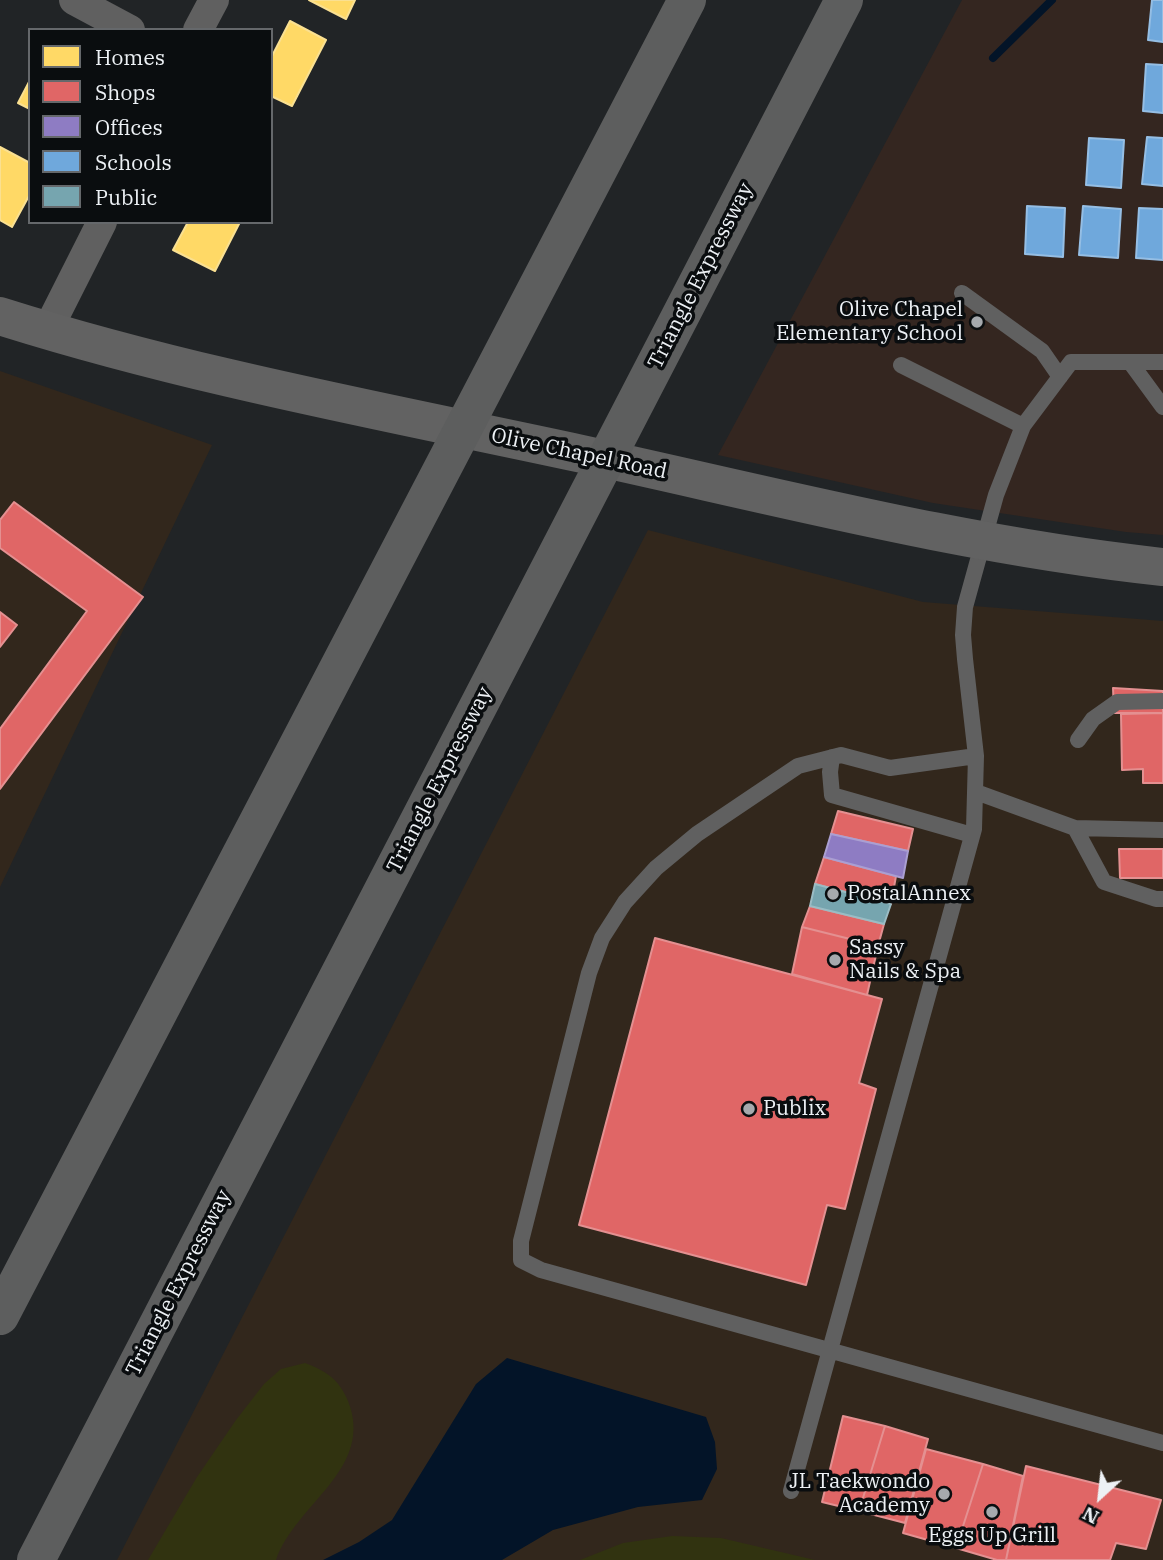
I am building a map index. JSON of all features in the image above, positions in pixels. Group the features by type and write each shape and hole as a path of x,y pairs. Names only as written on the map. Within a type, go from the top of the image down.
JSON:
{"highway":[{"path":"0,1316 687,0"},
{"name":"Triangle Expressway","path":"36,1560 844,0"}],"main road":[{"name":"Olive Chapel Road","path":"0,316 153,361 806,505 1038,551 1163,567"}],"street":[{"path":"74,0 126,28"},
{"path":"199,28 214,0"},
{"path":"47,331 101,224"}],"lane":[{"path":"962,293 1042,351 1060,377"},
{"path":"791,1491 972,835 976,755 963,635 965,607 996,495 1023,426 1071,362 1163,362"},
{"path":"1130,362 1163,407"},
{"path":"901,366 1023,426"},
{"path":"1078,740 1093,719 1117,702 1163,701"},
{"path":"976,755 890,768 841,755 798,766 697,834 656,868 625,902 602,938 589,973 521,1241 521,1259 541,1270 1163,1443"},
{"path":"832,757 832,795 972,835"},
{"path":"976,792 1075,828 1163,830"},
{"path":"1075,828 1104,882 1163,899"}],"shaded area":[{"name":"Olive Chapel Elementary School","path":"962,0 1163,0 1163,535 1126,532 933,503 718,455"},
{"path":"0,371 212,445 0,887"},
{"path":"648,530 923,602 1163,621 1163,1560 117,1560"}],"green space":[{"path":"305,1363 331,1377 344,1393 353,1425 351,1447 330,1485 299,1521 276,1560 148,1560 197,1477 264,1384 281,1369"},
{"path":"672,1536 721,1538 815,1560 580,1560 623,1543"}],"water":[{"path":"507,1358 706,1417 715,1442 717,1469 702,1500 638,1507 553,1530 502,1560 323,1560 359,1542 392,1520 476,1384"}],"building: Homes":[{"path":"309,0 355,0 346,19"},
{"path":"290,21 326,40 292,106 273,97 273,54"},
{"path":"28,84 28,108 18,103"},
{"path":"0,147 28,162 28,198 12,227 0,220"},
{"path":"187,224 239,224 215,271 173,250"}],"building: Shops":[{"path":"14,502 143,597 0,789 0,729 87,611 0,548 0,520"},
{"path":"0,612 17,625 0,647"},
{"path":"1113,688 1163,691 1163,713 1114,713"},
{"path":"1163,713 1163,783 1143,783 1143,769 1122,770 1121,714"},
{"path":"838,811 913,829 908,851 831,834"},
{"path":"1119,849 1163,849 1163,878 1120,878"},
{"path":"824,857 896,876 891,904 815,884"},
{"path":"810,906 884,924 878,946 802,927"},
{"name":"Sassy Nails & Spa","path":"802,927 878,946 867,995 792,974"},
{"path":"655,938 882,999 859,1083 876,1089 845,1209 827,1205 806,1285 579,1225"},
{"path":"843,1416 885,1426 859,1511 822,1502"},
{"path":"885,1426 928,1439 905,1523 859,1511"},
{"name":"JL Taekwondo Academy","path":"926,1449 983,1464 956,1548 903,1533"},
{"name":"Eggs Up Grill","path":"983,1464 1023,1476 1006,1560 997,1560 956,1548"},
{"path":"1026,1466 1161,1500 1146,1549 1116,1543 1110,1560 1006,1560"}],"building: Offices":[{"path":"831,834 908,851 903,878 824,857"}],"building: Schools":[{"path":"1152,0 1163,0 1163,42 1148,40"},
{"path":"1146,64 1163,65 1163,113 1143,111"},
{"path":"1147,137 1163,138 1163,186 1142,184"},
{"path":"1089,138 1124,140 1121,188 1086,185"},
{"path":"1027,206 1065,208 1063,257 1025,254"},
{"path":"1083,206 1121,209 1118,258 1079,255"},
{"path":"1139,208 1163,209 1163,260 1136,258"}],"building: Public":[{"name":"PostalAnnex","path":"815,884 891,904 884,924 810,906"}],"waterway":[{"path":"993,58 1052,0"}],"place":[{"name":"Olive Chapel Elementary School","path":"977,322"},
{"name":"PostalAnnex","path":"833,894"},
{"name":"Sassy Nails & Spa","path":"835,960"},
{"name":"Publix","path":"749,1109"},
{"name":"JL Taekwondo Academy","path":"944,1494"},
{"name":"Eggs Up Grill","path":"992,1512"}]}
